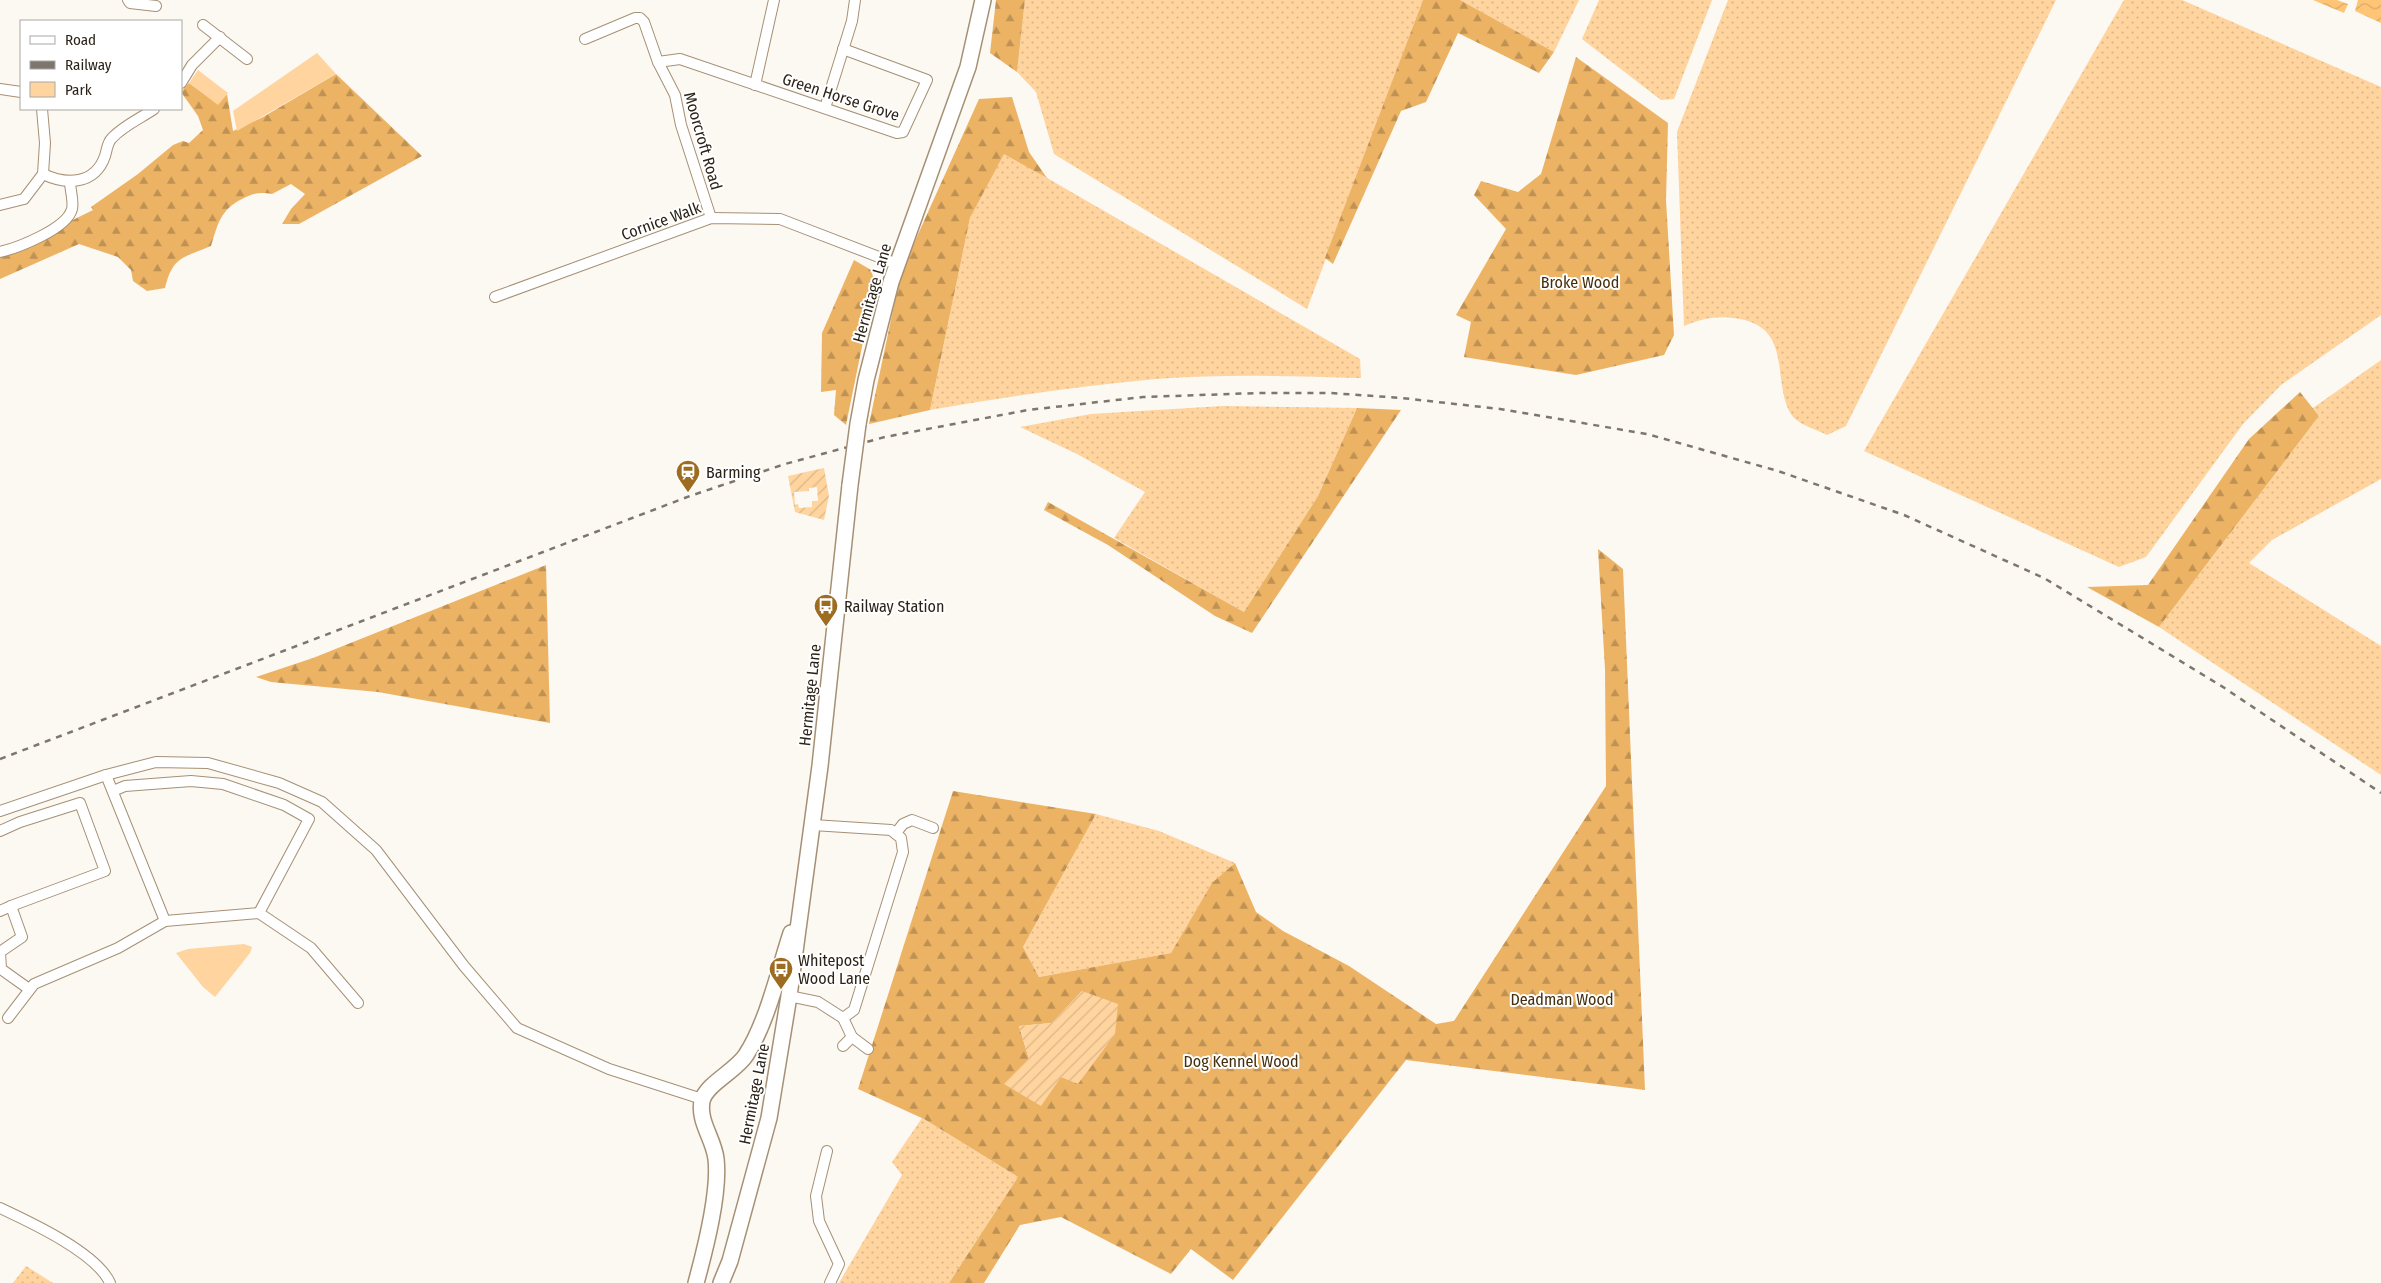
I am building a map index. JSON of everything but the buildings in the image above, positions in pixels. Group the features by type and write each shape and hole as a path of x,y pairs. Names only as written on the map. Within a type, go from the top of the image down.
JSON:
{"main road":[{"name":"Hermitage Lane","path":"721,1283 730,1260 769,1118 789,996 813,825 850,486 866,380 897,264 968,67 983,0"},
{"path":"696,1283 709,1227 716,1180 716,1159 712,1140 701,1113 702,1099 714,1084 732,1072 746,1055 763,1017 802,900"}],"street":[{"path":"128,0 130,3 156,6"},
{"path":"755,84 774,0"},
{"path":"825,108 852,21 855,0"},
{"name":"Moorcroft Road","path":"585,39 635,18 640,18 658,62 675,95 680,125 711,218"},
{"path":"203,25 247,59"},
{"path":"182,81 192,65 220,37"},
{"name":"Green Horse Grove","path":"658,62 680,59 897,133 903,132 927,80 844,49"},
{"path":"0,90 20,92"},
{"path":"0,205 24,198 43,174 46,143 42,110"},
{"path":"43,174 54,179 78,182 97,170 112,138 153,110"},
{"path":"0,252 31,242 66,219 72,209 70,182"},
{"name":"Cornice Walk","path":"495,297 711,218 780,219 897,264"},
{"path":"0,811 106,774 156,762 208,763 278,783 322,802 376,850 464,966 517,1028 609,1070 702,1099"},
{"path":"106,774 165,922"},
{"path":"113,791 125,786 182,782 223,784 284,805 309,819 259,913"},
{"path":"0,831 20,822 80,803 105,871 0,911"},
{"path":"896,833 903,824 912,820 933,828"},
{"path":"813,825 891,830 896,833 903,843 903,852 856,1007 843,1018"},
{"path":"11,906 22,937 0,952 2,969 29,989"},
{"path":"8,1018 34,984 118,948 165,922 259,913 311,948 358,1003"},
{"path":"789,996 818,1002 843,1018 852,1037 868,1048"},
{"path":"844,1046 852,1037"},
{"path":"827,1151 816,1196 819,1221 839,1264 830,1283"},
{"path":"0,1208 46,1230 95,1263 106,1272 110,1283"}],"green space":[{"path":"996,0 1025,0 1017,72 990,53"},
{"path":"1025,0 1423,0 1307,309 1054,154 1036,92 1017,72"},
{"path":"1423,0 1460,0 1554,52 1539,73 1458,33 1426,102 1401,111 1333,264 1325,258"},
{"path":"1460,0 1579,0 1554,52"},
{"path":"1599,0 1712,0 1674,99 1661,100 1582,39"},
{"path":"1728,0 2056,0 1846,426 1827,435 1804,425 1793,417 1786,404 1775,346 1768,334 1757,325 1740,319 1718,317 1684,326 1677,132"},
{"path":"2124,0 2182,0 2381,87 2381,315 2281,385 2243,424 2146,557 2119,567 1864,451"},
{"path":"317,53 336,74 237,131 233,111"},
{"name":"Broke Wood","path":"1576,57 1668,123 1666,200 1674,335 1664,355 1576,375 1464,357 1471,322 1456,315 1506,229 1474,195 1481,181 1518,192 1541,174"},
{"path":"198,70 228,93 218,105 189,83"},
{"path":"336,74 422,156 299,224 282,224 291,209 305,194 291,184 272,194 250,195 242,199 224,213 218,224 211,246 186,256 176,264 165,288 147,291 133,281 131,270 118,257 79,244 0,279 0,256 93,210 91,207 138,174 173,145 183,141 189,143 203,130 198,116 182,93 189,83 218,104 227,94 233,131 263,117"},
{"path":"1012,97 1029,152 1047,178 1004,154 970,218 930,410 869,424 901,272 979,99"},
{"path":"1004,153 1360,359 1361,378 1284,376 1181,377 1043,392 930,410 970,218"},
{"path":"854,260 871,270 875,283 846,425 834,415 836,390 821,392 822,333"},
{"path":"2381,360 2381,479 2272,540 2249,563 2381,646 2381,775 2159,627 2319,416 2313,408"},
{"path":"2300,392 2319,416 2159,627 2087,587 2148,585 2249,439"},
{"path":"1223,406 1357,408 1318,496 1244,612 1114,538 1145,492 1077,454 1020,427 1091,414"},
{"path":"1357,408 1401,410 1252,633 1215,616 1108,545 1044,510 1048,502 1244,612 1318,496"},
{"path":"824,468 829,496 824,520 795,512 788,476","holes":["817,487 818,501 812,501 812,507 799,508 798,504 795,505 794,492 809,491 809,488"]},
{"name":"Dog Kennel Wood","path":"1598,549 1623,569 1645,1090 1406,1060 1233,1280 1191,1249 1171,1274 1061,1217 1020,1225 984,1283 949,1283 1018,1177 924,1119 858,1089 953,791 1096,814 1023,947 1039,977 1171,953 1212,883 1235,863 1256,912 1283,931 1349,966 1436,1024 1454,1021 1606,786 1605,669","holes":["1082,991 1078,1083 1062,1077 1004,1084 1029,1059 1019,1026 1052,1023"]},
{"path":"546,565 550,723 378,692 271,682 256,677 313,658"},
{"path":"1096,814 1159,831 1235,863 1212,884 1171,953 1039,977 1023,947"},
{"path":"244,944 252,947 250,953 215,997 203,987 176,953 188,949"},
{"path":"1082,991 1118,1004 1115,1034 1078,1084 1061,1077 1041,1106 1004,1084 1029,1059 1019,1026 1052,1023"},
{"path":"922,1118 1018,1177 949,1283 839,1283 902,1175 892,1162"},
{"path":"26,1266 53,1283 13,1283"}],"water":[{"path":"2313,0 2337,0 2348,4 2344,13"},
{"path":"2358,0 2381,0 2381,23 2355,11"}],"railway":[{"path":"0,759 690,496 785,464 885,437 1028,410 1143,397 1259,393 1330,393 1402,398 1500,409 1647,434 1778,471 1904,515 2044,578 2223,687 2381,793"}],"place":[{"name":"Barming","path":"688,493"},
{"name":"Railway Station","path":"826,627"},
{"name":"Whitepost Wood Lane","path":"781,990"}],"park label":[{"name":"Deadman Wood","path":"1562,999"}]}
